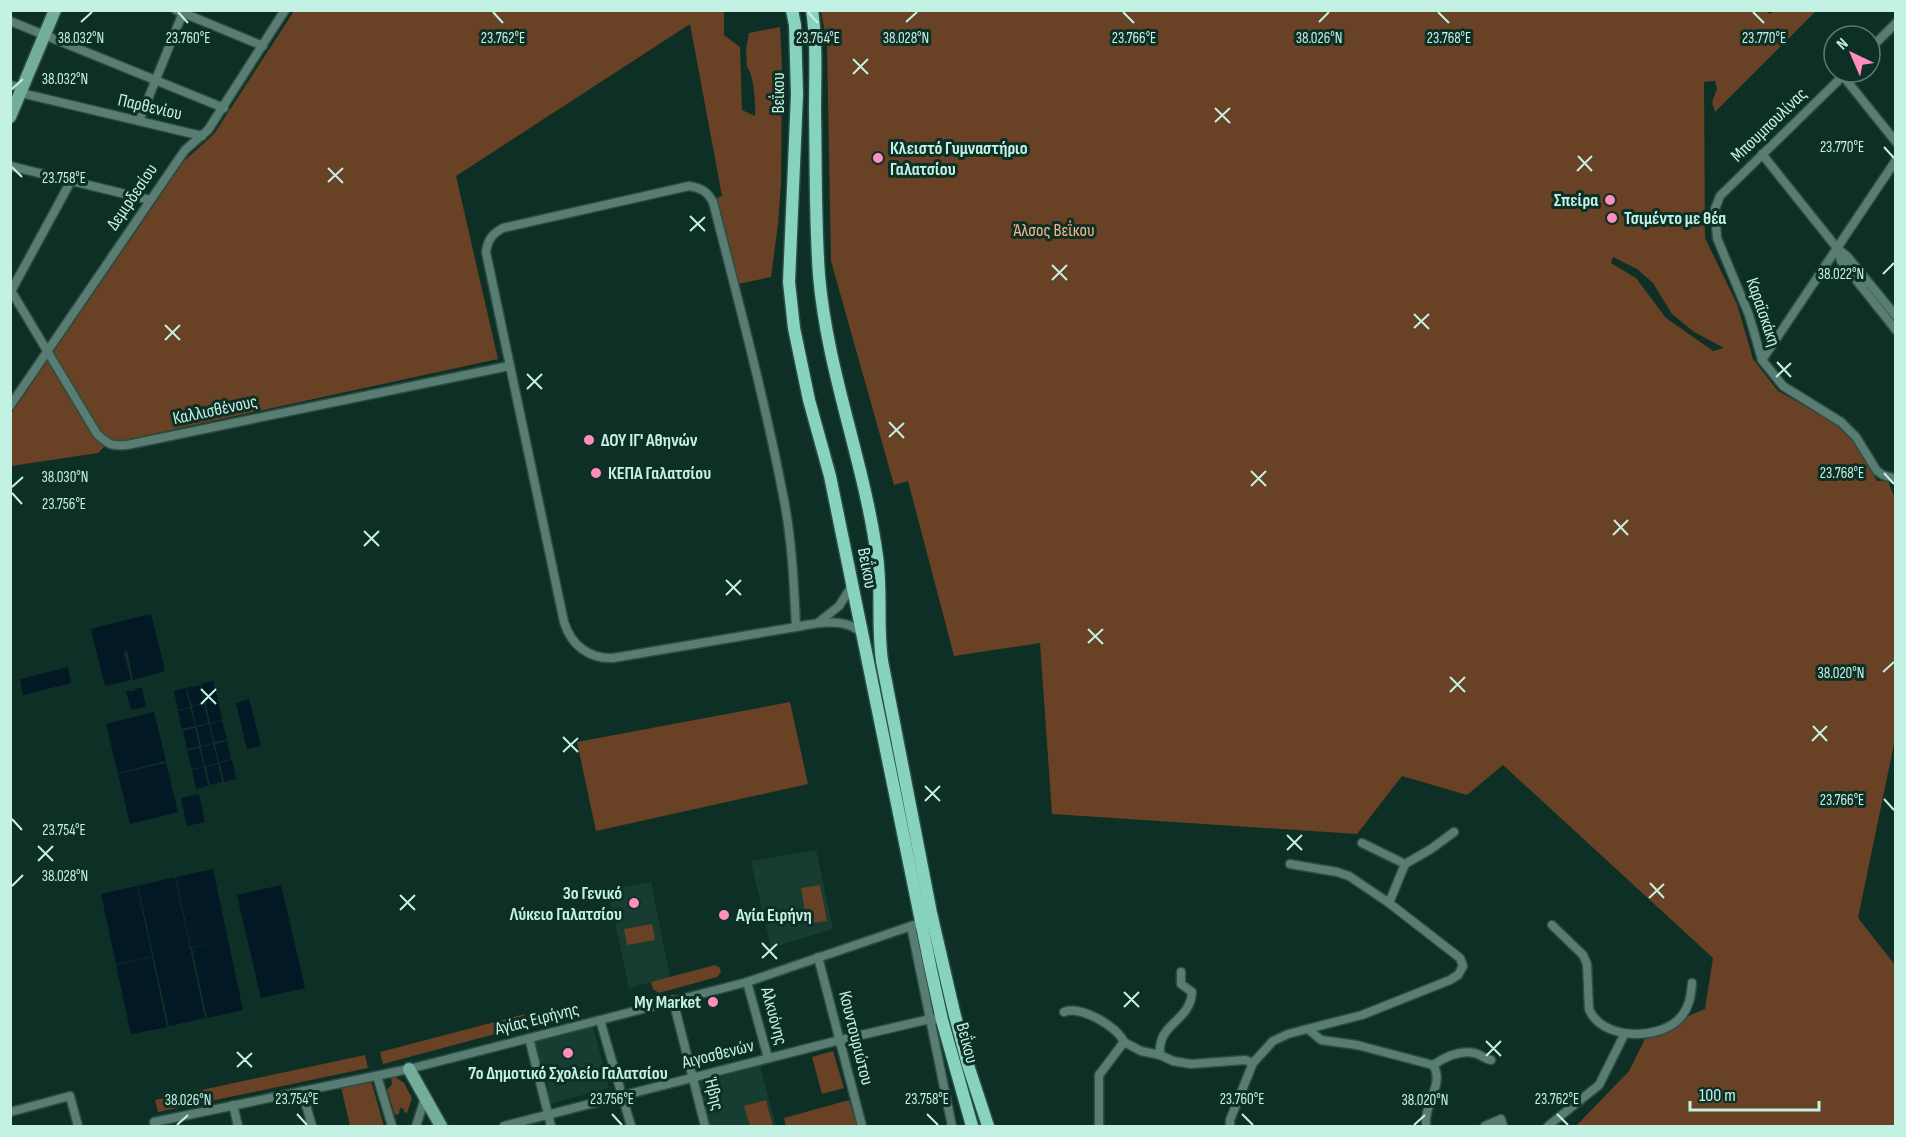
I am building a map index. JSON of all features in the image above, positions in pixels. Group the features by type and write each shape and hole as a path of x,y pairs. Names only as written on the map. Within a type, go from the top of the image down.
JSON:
{"main road":[{"name":"Βεΐκου","path":"792,10 797,94 789,282 794,328 807,390 830,476 861,633 873,679 916,924 936,1020 972,1126"},
{"name":"Βεΐκου","path":"812,10 819,276 841,397 877,557 878,619 882,661 931,913 959,1033 988,1126"}],"street":[{"path":"10,117 55,10"},
{"name":"Δεμιρδεσίου","path":"10,406 184,150 208,130 224,108 285,10"},
{"path":"139,121 181,11 263,46"},
{"path":"10,21 224,108"},
{"path":"1882,37 1896,23"},
{"name":"Μπουμπουλίνας","path":"1717,203 1720,196 1835,84"},
{"path":"1852,84 1896,142"},
{"name":"Παρθενίου","path":"10,85 201,136"},
{"path":"1762,154 1837,248 1847,256 1896,316"},
{"path":"1762,360 1896,160"},
{"path":"10,166 150,200"},
{"path":"11,291 71,181"},
{"path":"796,627 794,580 784,501 742,314 713,202 708,193 699,187 689,186 502,228 493,233 488,241 486,252 509,366 564,622 571,638 580,648 598,657 613,658 796,627 818,622 852,626 861,633"},
{"name":"Καραϊσκάκη","path":"1717,203 1717,237 1749,315 1762,360 1784,386 1841,422 1856,437 1877,471 1883,476 1896,479"},
{"path":"1837,248 1841,261 1896,330"},
{"name":"Καλλισθένους","path":"11,291 97,434 107,444 115,446 509,366"},
{"path":"818,622 839,606 852,584"},
{"path":"1389,903 1405,864 1455,832"},
{"path":"1362,843 1405,864"},
{"path":"1230,1126 1230,1120 1253,1063 1273,1041 1288,1034 1362,1015 1450,980 1462,970 1463,966 1460,958 1389,903 1349,876 1290,864"},
{"name":"Αγίας Ειρήνης","path":"155,1124 233,1105 409,1069 747,982 916,924"},
{"path":"1552,926 1583,955 1587,963 1591,1016 1624,1035 1659,1031 1679,1020 1689,1005 1692,983"},
{"name":"Κουντουριώτου","path":"818,957 862,1126"},
{"path":"1160,1055 1159,1044 1162,1034 1189,1008 1192,992 1181,984 1181,972"},
{"name":"Αλκυόνης","path":"747,982 768,1058"},
{"name":"Ήβης","path":"673,1000 705,1126"},
{"path":"1064,1012 1082,1010 1112,1028 1124,1042 1141,1051 1160,1055 1173,1061 1191,1064 1245,1060 1253,1063"},
{"path":"600,1020 631,1126"},
{"path":"936,1020 952,1126"},
{"name":"Αιγοσθενών","path":"504,1126 840,1040 936,1020"},
{"path":"1308,1029 1321,1040 1357,1045 1433,1065 1437,1072 1437,1081 1425,1114 1426,1123"},
{"path":"1548,1126 1599,1085 1624,1035"},
{"path":"529,1038 551,1126"},
{"path":"1099,1126 1099,1075 1124,1042"},
{"path":"1433,1065 1462,1052 1477,1053 1491,1060"},
{"path":"409,1069 441,1126"},
{"path":"376,1076 392,1126"},
{"path":"302,1091 312,1126"},
{"path":"10,1112 70,1096 78,1126"},
{"path":"416,1126 425,1098"},
{"path":"233,1105 238,1126"},
{"path":"1485,1126 1501,1119 1503,1126"}],"shaded area":[{"path":"816,850 833,929 771,948 751,861"},
{"path":"651,882 670,977 629,988 608,890"},
{"name":"7ο Δημοτικό Σχολείο Γαλατσίου","path":"592,1023 609,1088 549,1104 547,1091 549,1090 543,1067 540,1068 533,1039"},
{"path":"760,1066 776,1126 710,1126 699,1083"}],"green space":[{"name":"Άλσος Βεΐκου","path":"1769,10 1770,14 1775,11 1816,11 1715,112 1712,102 1717,89 1715,81 1704,82 1705,238 1737,304 1753,359 1778,391 1840,425 1853,439 1877,481 1888,481 1895,499 1895,739 1858,918 1895,965 1895,1126 1576,1126 1629,1071 1648,1033 1705,1009 1713,958 1503,765 1467,795 1402,776 1357,834 1052,814 1040,643 954,656 908,481 894,485 831,261 827,43 821,11","holes":["1613,257 1637,269 1653,283 1672,314 1694,332 1724,348 1713,351 1666,318 1636,278 1611,263"]},
{"path":"294,11 724,11 724,35 740,47 742,110 755,116 753,83 747,67 746,49 749,33 780,27 781,184 771,277 739,284 717,198 722,196 690,24 456,176 498,359 107,444 98,453 11,466 11,414 184,161 214,134"},
{"path":"790,702 808,784 596,831 577,742"},
{"path":"820,885 827,921 807,924 801,888"},
{"path":"652,924 655,940 627,945 624,929"},
{"path":"715,965 720,968 721,972 717,977 659,993 653,989 651,982"},
{"path":"525,1014 517,1028 383,1064 380,1052"},
{"path":"833,1051 844,1088 822,1094 812,1057"},
{"path":"365,1055 368,1068 158,1112 155,1100"},
{"path":"394,1076 404,1083 412,1098 407,1113 400,1108 399,1114 395,1115 387,1090 392,1084 391,1077"},
{"path":"369,1080 384,1126 350,1126 341,1087"},
{"path":"766,1100 773,1126 750,1126 744,1106"},
{"path":"849,1100 857,1126 786,1126 784,1118"}],"water":[{"path":"151,614 165,671 133,680 126,650 124,653 131,680 105,686 91,629"},
{"path":"68,667 71,683 23,695 20,679"},
{"path":"213,681 218,700 206,703 201,684"},
{"path":"200,685 204,703 192,706 187,688"},
{"path":"142,688 146,707 131,710 126,691"},
{"path":"186,688 190,707 178,710 174,691"},
{"path":"249,699 261,746 247,749 236,703"},
{"path":"218,701 222,720 210,723 206,704"},
{"path":"204,704 208,723 196,726 192,707"},
{"path":"190,708 195,726 182,729 178,711"},
{"path":"154,712 166,761 118,773 106,724"},
{"path":"222,721 227,739 215,742 210,724"},
{"path":"209,724 213,743 201,746 197,727"},
{"path":"195,728 199,746 187,749 183,731"},
{"path":"227,741 231,759 219,762 215,744"},
{"path":"213,744 218,763 205,766 201,747"},
{"path":"199,748 204,766 192,769 187,751"},
{"path":"232,760 236,779 224,782 220,763"},
{"path":"166,763 178,812 130,824 118,774"},
{"path":"218,764 222,782 210,785 206,767"},
{"path":"204,767 208,786 196,789 192,770"},
{"path":"199,794 205,822 187,826 181,798"},
{"path":"213,869 243,1010 207,1018 192,948 213,943 191,947 176,877"},
{"path":"175,877 190,947 185,949 190,948 205,1018 169,1026 138,886"},
{"path":"281,885 305,988 261,998 237,895"},
{"path":"137,886 152,956 116,964 101,894"},
{"path":"152,957 167,1027 131,1034 116,965"}],"place":[{"name":"Κλειστό Γυμναστήριο Γαλατσίου","path":"878,158"},
{"name":"Σπείρα","path":"1610,200"},
{"name":"Τσιμέντο με θέα","path":"1612,218"},
{"name":"ΔΟΥ ΙΓ' Αθηνών","path":"589,440"},
{"name":"ΚΕΠΑ Γαλατσίου","path":"596,473"},
{"name":"3ο Γενικό Λύκειο Γαλατσίου","path":"634,903"},
{"name":"Αγία Ειρήνη","path":"724,915"},
{"name":"My Market","path":"713,1002"},
{"name":"7ο Δημοτικό Σχολείο Γαλατσίου","path":"568,1053"}]}
